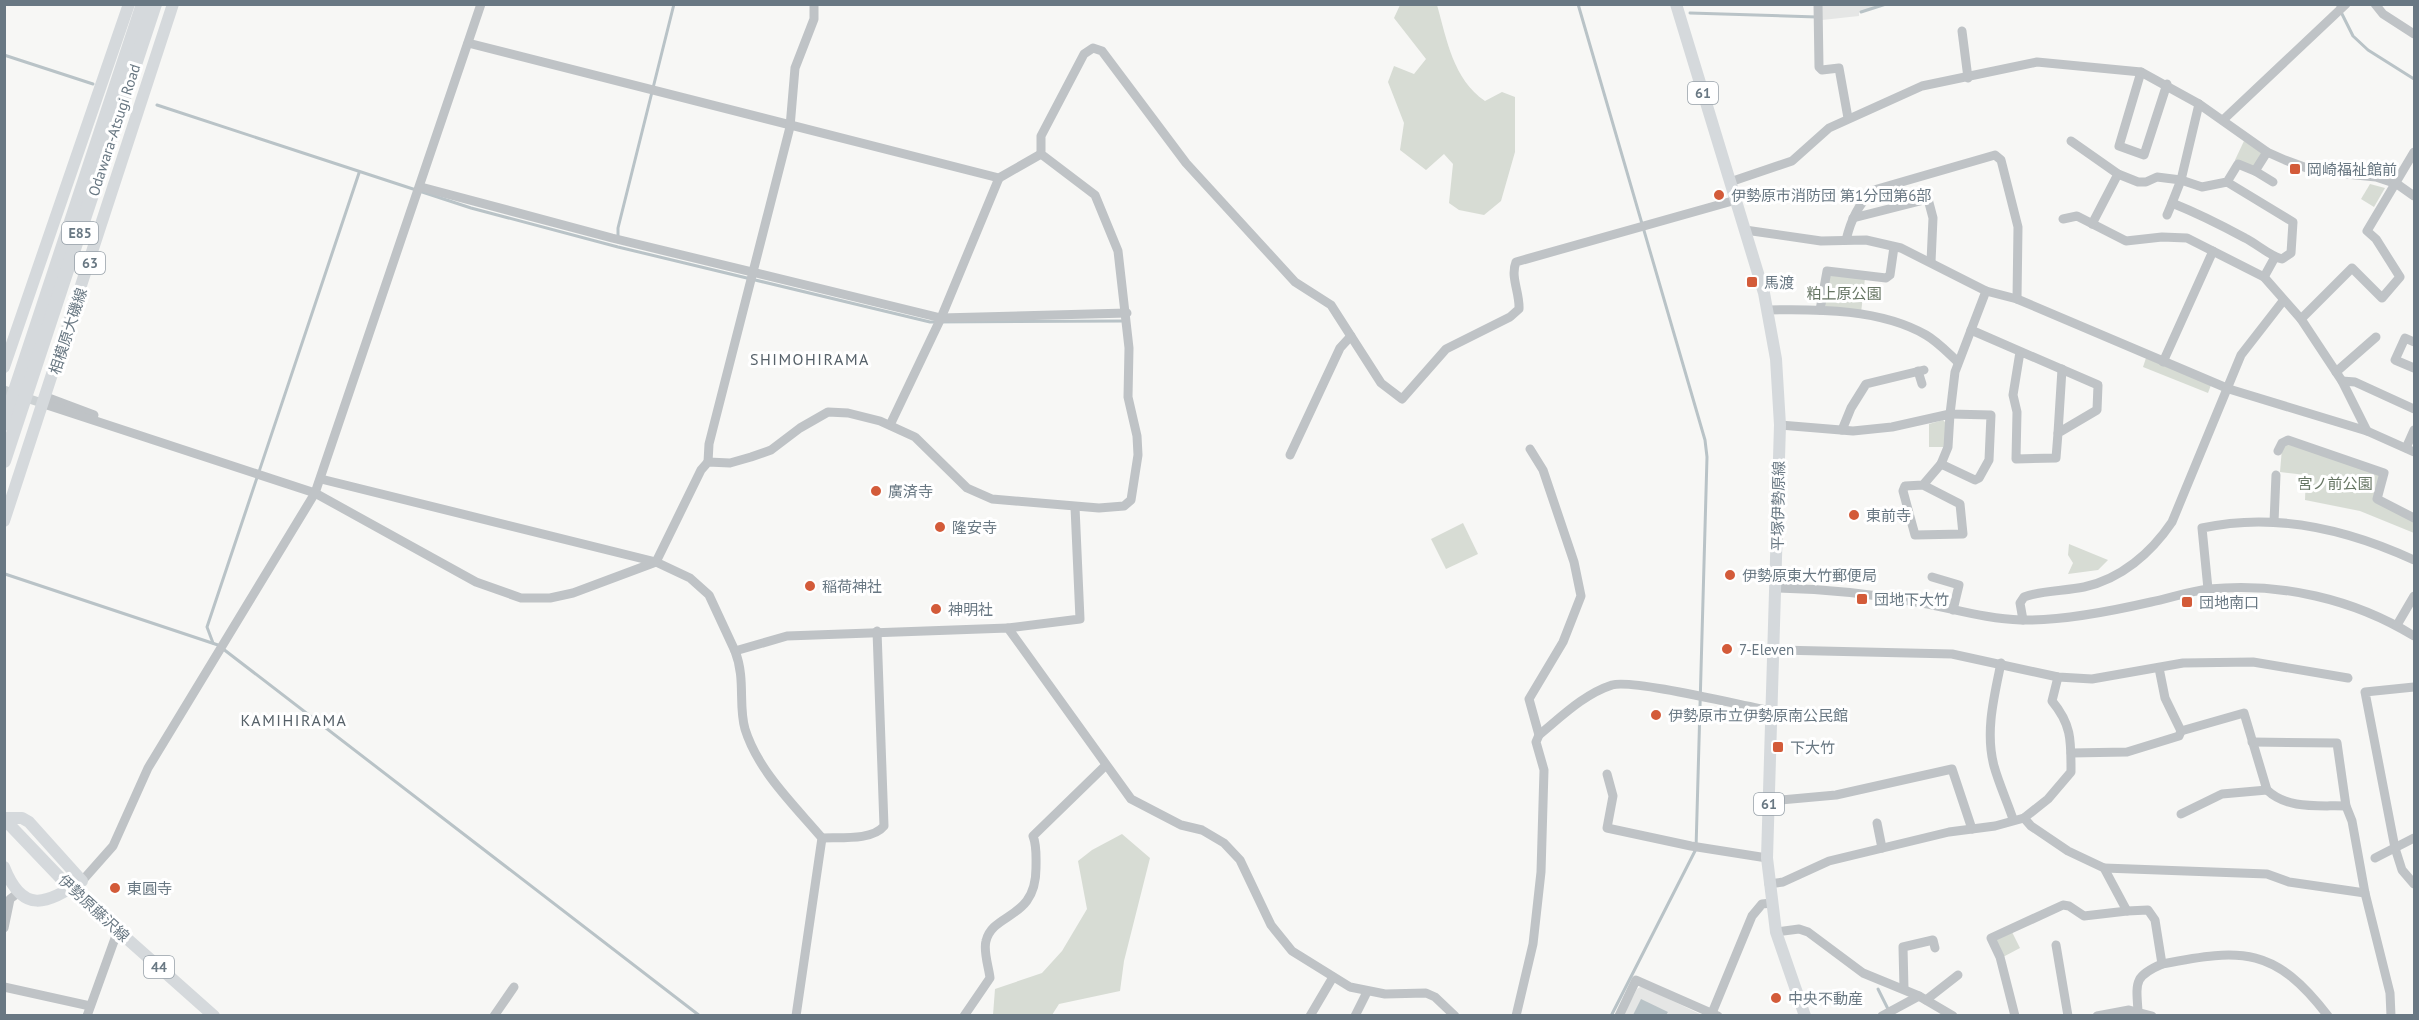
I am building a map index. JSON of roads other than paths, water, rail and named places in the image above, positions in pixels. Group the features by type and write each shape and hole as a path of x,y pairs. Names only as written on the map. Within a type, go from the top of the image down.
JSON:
{"highway":[{"name":"Odawara-Atsugi Road","path":"4,424 143,4"},
{"name":"Odawara-Atsugi Road","path":"4,461 155,4"},
{"path":"4,468 9,446"}],"main road":[{"path":"4,367 129,4"},
{"name":"相模原大磯線","path":"4,520 45,404 173,4"},
{"name":"平塚伊勢原線","path":"1676,4 1768,310 1776,359 1780,425 1776,650 1767,858 1776,932 1805,1016"},
{"path":"4,818 22,818 29,822 82,881 53,898 38,902 27,900 18,893 4,867"},
{"name":"伊勢原藤沢線","path":"4,818 70,888 214,1016"}],"street":[{"path":"82,881 113,846 148,768 315,493 421,187 481,4"},
{"path":"45,404 84,409 115,426 315,493 476,582 521,598 550,598 573,593 656,562 701,470 708,462 709,444 790,127 795,68 814,19 814,4"},
{"path":"1818,4 1819,67 1822,70 1839,68 1848,118"},
{"path":"2223,120 2346,4"},
{"path":"2375,4 2383,14 2415,34"},
{"path":"1962,31 1968,78"},
{"path":"468,43 790,127 999,178"},
{"path":"1041,154 1041,136 1084,54 1093,48 1102,51 1186,163 1295,282 1331,305 1381,383 1402,399 1446,349 1510,317 1520,309 1520,298 1512,270 1516,262 1736,200"},
{"path":"1730,182 1792,161 1828,128 1922,86 2037,62 2141,72 2167,84 2199,104 2267,152 2315,171 2376,177 2397,184 2415,196"},
{"path":"2141,72 2119,146 2144,155 2167,84"},
{"path":"2168,215 2181,180 2199,104"},
{"path":"2071,141 2118,174 2138,182 2146,182 2157,177 2181,180 2202,187 2227,183 2293,222 2290,253 2282,259 2275,257 2214,220 2172,203"},
{"path":"2255,171 2267,152"},
{"path":"2301,319 2352,268 2382,298 2400,277 2376,239 2367,231 2415,152"},
{"path":"890,425 941,318 999,178 1041,154"},
{"path":"708,462 730,463 771,450 800,428 828,412 848,413 890,425 915,437 956,479 978,493 1004,502 1099,508 1124,506 1131,500 1138,455 1137,436 1128,397 1127,313 1118,251 1095,195 1041,154"},
{"path":"1846,240 1853,218 1862,201 1874,190 1995,155 2001,160 2018,227 2017,299"},
{"path":"2227,183 2238,164 2273,182"},
{"path":"2092,224 2118,174"},
{"path":"421,187 754,273 941,318 1127,313"},
{"path":"1853,218 1928,199 1933,218 1931,262"},
{"path":"2063,219 2077,216 2126,241 2187,238 2264,277 2301,319 2342,381 2367,431"},
{"path":"1745,230 1821,241 1866,240 1894,247 1931,262 1986,291 2017,299 2229,389 2367,431 2410,450 2415,429"},
{"path":"1820,310 1827,271 1886,278 1890,275 1894,247"},
{"path":"2163,362 2213,250"},
{"path":"2264,277 2275,257"},
{"path":"1923,485 1960,504 1963,534 1915,535 1903,491 1905,486 1923,485 1941,464 1948,447 1950,414 1958,362 1986,291"},
{"path":"2023,620 2020,603 2024,597 2086,587 2117,575 2157,543 2172,522 2229,389 2241,355 2283,301"},
{"path":"1768,310 1820,310 1901,323 1928,335 1958,362"},
{"path":"1971,330 2098,385 2097,410 2058,433"},
{"path":"1290,455 1340,348 1351,336"},
{"path":"2336,372 2376,337"},
{"path":"2415,342 2405,338 2395,360 2415,368"},
{"path":"2020,352 2013,395 2017,412 2016,459 2056,458 2062,369"},
{"path":"1842,430 1851,408 1866,384 1921,370 1922,384"},
{"path":"2342,381 2355,382 2415,410"},
{"path":"1780,425 1842,430 1892,427 1950,414 1991,415 1989,460 1979,478 1975,480 1941,464"},
{"path":"2278,451 2282,443 2288,440 2384,473 2377,499 2415,518"},
{"path":"1530,449 1543,470 1574,562 1581,597 1563,642 1529,699 1539,735"},
{"path":"2274,522 2276,475"},
{"path":"321,479 656,562 690,578 710,595 735,651 743,682 744,726 750,741 763,768 822,838 796,1016"},
{"path":"735,651 787,636 1008,628 1080,619 1075,507"},
{"path":"2208,589 2202,528 2233,521 2274,522 2350,535 2415,560"},
{"path":"1932,577 1960,582 1953,610"},
{"path":"1777,588 1854,592 1987,617 2023,620 2081,614 2208,589 2254,588 2301,592 2356,607 2397,625 2415,636"},
{"path":"2397,625 2415,596"},
{"path":"1008,628 1105,766 1131,799 1180,825 1202,830 1224,843 1240,860 1271,925 1292,951 1333,977 1366,992 1426,993 1446,1006 1455,1016"},
{"path":"822,838 860,836 880,831 884,826 877,631"},
{"path":"1776,650 1952,654 2058,677 2092,679 2183,663 2253,662 2348,678"},
{"path":"2001,663 1992,705 1990,740 1994,766 2013,819"},
{"path":"2159,668 2165,698 2181,731"},
{"path":"1769,884 1783,882 1829,861 2024,818 2048,799 2071,772 2066,717 2052,701 2058,677"},
{"path":"1516,1016 1533,944 1541,872 1544,770 1536,742 1539,735 1576,704 1614,685 1664,690 1772,711"},
{"path":"2415,687 2365,692 2395,848 2402,870 2415,884"},
{"path":"2071,753 2127,752 2179,736 2181,731 2244,713 2267,790 2285,803 2346,806"},
{"path":"2252,741 2337,743 2346,806 2352,821 2365,893 2390,993 2391,1016"},
{"path":"964,1016 967,1007 990,978 985,941 992,931 1029,901 1036,882 1036,844 1033,836 1105,766"},
{"path":"1769,801 1836,795 1952,769 1972,829"},
{"path":"1606,774 1612,796 1607,828 1691,846 1767,858"},
{"path":"2181,814 2222,794 2267,790"},
{"path":"2024,818 2031,826 2068,851 2104,868 2267,874 2289,882 2365,893"},
{"path":"1877,823 1882,848"},
{"path":"2375,858 2415,838"},
{"path":"2104,868 2127,910"},
{"path":"4,928 10,899 18,893"},
{"path":"1619,1016 1636,980 1715,1014 1752,915 1762,904 1772,903"},
{"path":"2015,1016 2000,957 1991,938 2063,905 2084,916 2127,910 2148,910 2155,920 2162,964"},
{"path":"1776,932 1799,929 1808,932 1863,973 1923,998 1953,1016"},
{"path":"4,987 88,1011 118,930"},
{"path":"1904,989 1903,947 1934,941"},
{"path":"2056,945 2068,1016"},
{"path":"2138,1011 2136,986 2141,975 2162,964 2217,956 2243,955 2264,959 2284,969 2328,1016"},
{"path":"1882,1016 1923,998 1958,975"},
{"path":"1310,1016 1333,977"},
{"path":"494,1016 514,987"},
{"path":"1355,1016 1366,992"},
{"path":"1441,1016 1446,1006"},
{"path":"2097,1016 2138,1011 2152,1016"}],"waterway":[{"path":"618,239 618,228 674,4"},
{"path":"1578,4 1705,440 1707,457 1696,849 1611,1016"},
{"path":"1861,12 1886,4"},
{"path":"2337,4 2353,36 2368,50 2414,79"},
{"path":"1690,13 1817,17"},
{"path":"4,55 93,84"},
{"path":"157,105 471,208 618,247 930,322 1122,321"},
{"path":"213,643 207,627 359,173"},
{"path":"5,574 218,645 700,1016"},
{"path":"1878,989 1889,1011"}],"tunnel":[{"path":"4,390 47,405"}],"place":[{"name":"岡崎福祉館前","path":"2295,169"},
{"name":"伊勢原市消防団 第1分団第6部","path":"1719,195"},
{"name":"馬渡","path":"1752,282"},
{"name":"廣済寺","path":"876,491"},
{"name":"東前寺","path":"1854,515"},
{"name":"隆安寺","path":"940,527"},
{"name":"伊勢原東大竹郵便局","path":"1730,575"},
{"name":"稲荷神社","path":"810,586"},
{"name":"団地下大竹","path":"1862,599"},
{"name":"団地南口","path":"2187,602"},
{"name":"神明社","path":"936,609"},
{"name":"7-Eleven","path":"1727,649"},
{"name":"伊勢原市立伊勢原南公民館","path":"1656,715"},
{"name":"下大竹","path":"1778,747"},
{"name":"東圓寺","path":"115,888"},
{"name":"中央不動産","path":"1776,998"}],"district":[{"name":"SHIMOHIRAMA","path":"810,359"},
{"name":"KAMIHIRAMA","path":"294,720"}],"park label":[{"name":"粕上原公園","path":"1844,293"},
{"name":"宮ノ前公園","path":"2335,483"}]}
